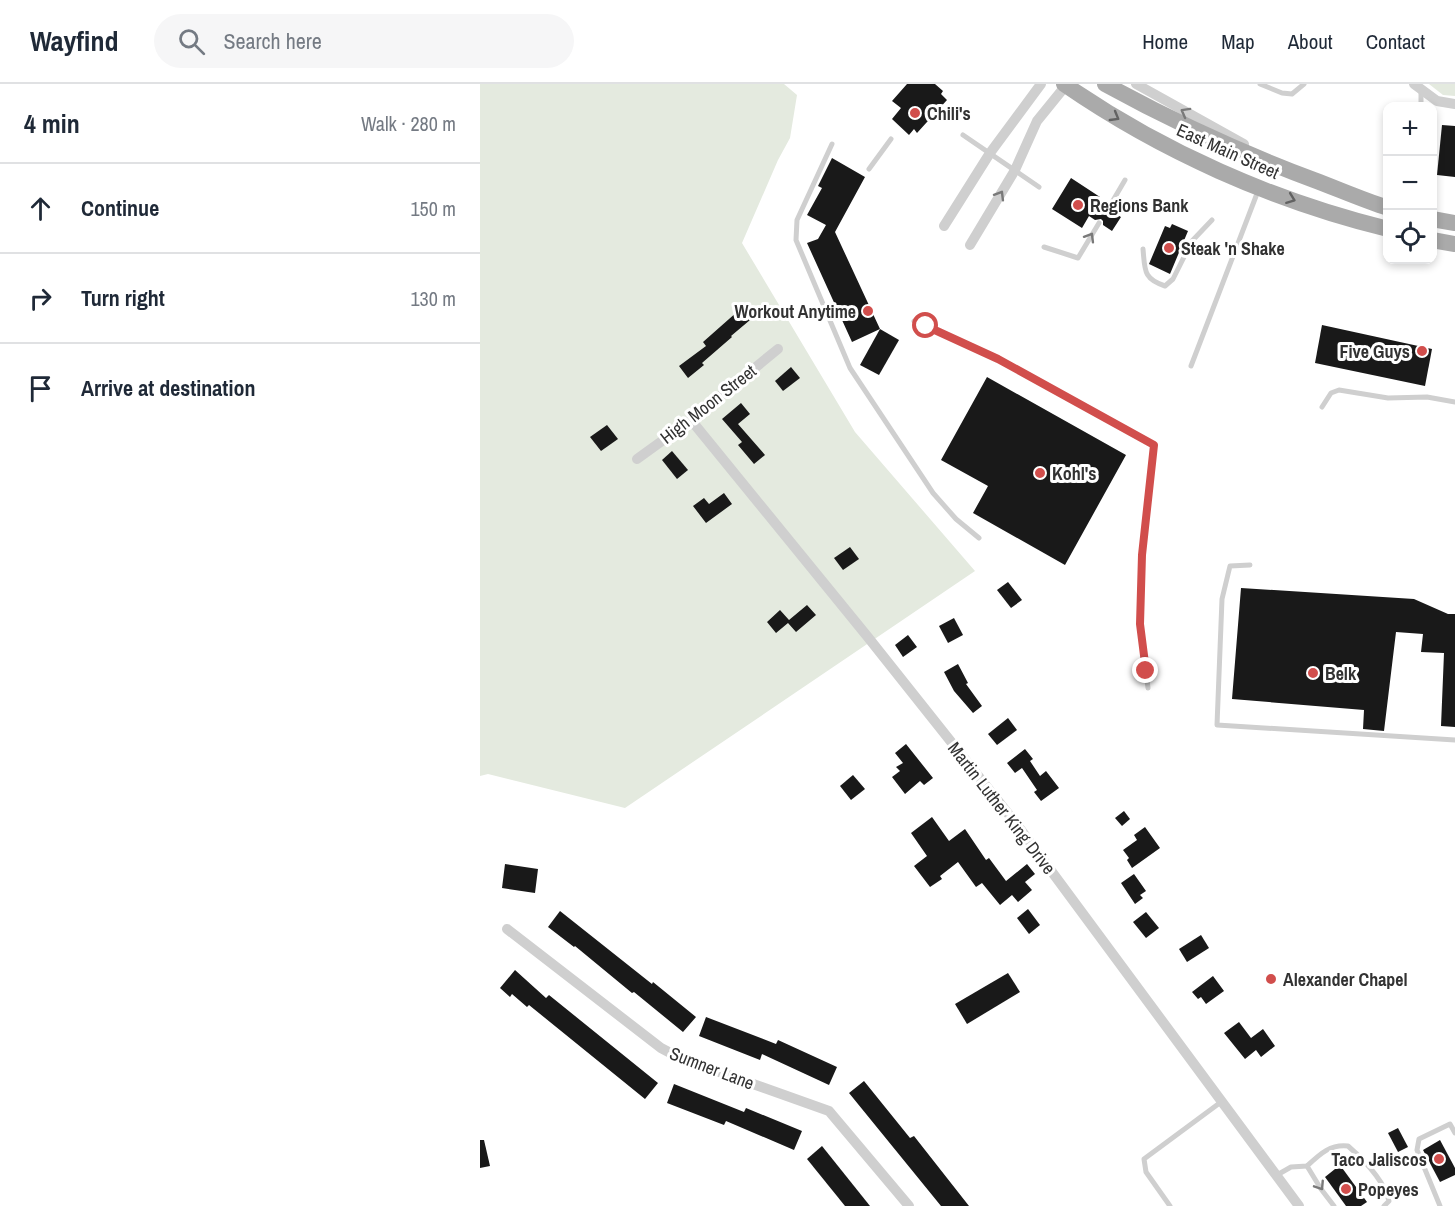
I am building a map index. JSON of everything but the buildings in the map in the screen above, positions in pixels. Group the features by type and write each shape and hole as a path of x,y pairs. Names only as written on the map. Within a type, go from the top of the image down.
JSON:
{"main road":[{"name":"East Main Street","path":"1065,84 1109,114 1213,168 1337,215 1383,228"},
{"name":"East Main Street","path":"1105,84 1159,114 1269,163 1383,206"},
{"path":"1437,220 1455,223"},
{"path":"1437,241 1455,243"}],"street":[{"path":"944,226 990,153 1041,84"},
{"path":"970,245 1015,170 1038,121 1065,84"},
{"path":"1136,84 1269,158 1269,163"},
{"path":"1418,87 1437,101 1455,104"},
{"name":"High Moon Street","path":"637,459 691,420 778,349"},
{"name":"Martin Luther King Drive","path":"691,420 1018,826 1299,1206"},
{"name":"Sumner Lane","path":"507,929 661,1048 680,1058 829,1111 909,1206"}],"lane":[{"path":"1260,84 1282,93 1292,94 1304,84"},
{"path":"1418,87 1420,102"},
{"path":"963,135 1038,187"},
{"path":"869,169 891,139"},
{"path":"832,144 797,220 796,240 850,368 933,494 956,519 979,538"},
{"path":"1108,209 1125,180"},
{"path":"1191,366 1259,187"},
{"path":"1143,249 1145,272 1153,282 1165,286 1173,279 1192,241 1212,220"},
{"path":"1044,247 1078,258 1099,223"},
{"path":"914,321 998,359 1154,445 1142,555 1140,624 1148,688"},
{"path":"1322,407 1331,393 1339,390 1388,398 1427,397 1455,402"},
{"path":"1250,565 1230,566 1222,599 1217,725 1455,740"},
{"path":"1170,1206 1146,1172 1144,1159 1221,1102"},
{"path":"1440,1206 1417,1150 1419,1139 1450,1124 1455,1133"},
{"path":"1276,1176 1291,1167 1307,1166 1320,1153 1332,1147 1348,1146 1388,1193 1389,1200 1384,1206"},
{"path":"1307,1166 1334,1206"}],"shaded area":[{"path":"480,84 784,84 797,95 790,138 742,243 855,432 975,571 625,808 488,774 480,776"},
{"path":"1429,84 1455,84 1455,96 1443,95"}],"place":[{"name":"Chili's","path":"915,113"},
{"name":"Regions Bank","path":"1078,205"},
{"name":"Steak 'n Shake","path":"1169,248"},
{"name":"Workout Anytime","path":"868,311"},
{"name":"Five Guys","path":"1422,351"},
{"name":"Kohl's","path":"1040,473"},
{"name":"Belk","path":"1313,673"},
{"name":"Alexander Chapel","path":"1271,979"},
{"name":"Taco Jaliscos","path":"1439,1159"},
{"name":"Popeyes","path":"1346,1189"}],"route":[{"path":"926,326 998,359 1154,445 1142,555 1140,624 1146,671"}]}
